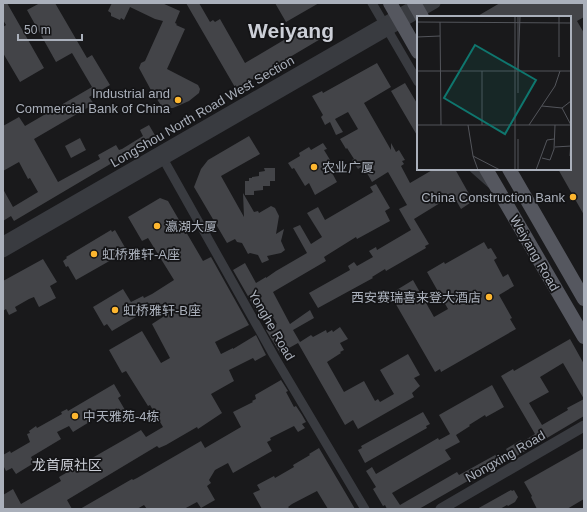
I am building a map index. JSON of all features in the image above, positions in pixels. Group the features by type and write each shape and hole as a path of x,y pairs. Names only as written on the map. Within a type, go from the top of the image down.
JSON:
{"main road":[{"path":"396,13 417,50"},
{"name":"Weiyang Road","path":"487,170 584,337"},
{"name":"Weiyang Road","path":"510,170 584,299"}],"street":[{"path":"372,3 417,80"},
{"name":"LongShou North Road West Section","path":"3,252 161,156 386,26 396,13 417,9 434,3"},
{"name":"LongShou North Road West Section","path":"3,242 161,156"},
{"name":"Yonghe Road","path":"161,156 274,356 365,509"},
{"path":"475,170 487,180 504,200"},
{"name":"Nongxing Road","path":"441,509 584,426"}],"building":[{"path":"3,3 7,3 44,68 20,82 3,53 3,27 6,25 3,20"},
{"path":"40,3 55,3 87,58 92,55 110,85 89,97 94,104 34,139 58,182 100,159 98,155 116,145 119,150 122,149 143,136 140,130 149,125 156,137 14,221 11,216 3,221 3,189 13,207 38,192 30,178 28,179 19,162 3,171 3,126 19,117 25,126 92,87 72,53 56,62 27,10"},
{"path":"112,3 162,3 180,11 175,23 177,24 176,25 185,29 167,69 198,85 200,89 199,93 189,101 173,108 163,108 152,92 139,68 141,63 145,61 163,21 155,19 130,7 124,20 121,18 120,20 111,16 111,13 108,11"},
{"path":"186,3 199,3 210,22 213,20 215,22 220,19 245,63 299,31 304,40 331,25 334,31 236,89"},
{"path":"275,3 319,3 286,22"},
{"path":"500,3 584,3 584,17 577,21 584,33 584,215 559,170 571,170 571,16 478,16"},
{"path":"377,63 391,87 364,103 391,150 391,143 396,152 399,150 405,160 402,161 404,164 401,166 410,183 432,170 456,170 473,201 461,209 453,195 414,219 429,244 425,246 426,248 386,271 385,269 372,277 373,278 318,308 309,293 350,270 348,266 354,262 357,266 373,257 369,251 376,247 377,250 411,230 399,209 407,205 388,172 372,182 363,166 358,169 352,160 354,159 340,139 358,129 348,112 335,119 343,132 336,135 330,122 325,125 321,117 323,115 312,96 322,91 323,93"},
{"path":"405,83 417,103 417,135 391,91"},
{"path":"249,136 260,154 221,176 244,217 243,193 254,212 258,211 259,213 271,206 275,208 279,216 276,234 284,229 281,241 285,250 281,253 267,256 269,260 262,263 258,255 248,254 242,243 237,242 235,239 227,243 194,187 201,169 208,160"},
{"path":"80,138 86,150 71,158 65,146"},
{"path":"323,143 327,149 324,150 335,168 331,171 337,182 315,195 309,183 305,186 294,168 292,169 288,163 300,156 299,153 309,147 311,150"},
{"path":"264,168 275,168 275,181 270,181 270,186 263,186 263,190 254,191 254,195 245,195 245,181 249,181 249,178 259,176 259,172 265,171"},
{"path":"376,184 390,208 385,211 390,221 357,239 356,237 324,257 326,261 273,292 290,324 310,310 314,318 293,330 300,342 311,335 313,337 326,330 327,333 332,330 333,332 340,327 348,339 340,343 344,350 327,362 344,392 364,381 375,401 378,399 380,402 394,394 380,370 408,354 420,375 414,378 420,386 412,393 414,397 358,429 353,420 345,425 298,343 280,353 266,330 277,324 271,314 261,319 233,270 245,263 256,283 266,278 307,253 293,228 300,225 311,244 322,237 307,213 318,207 325,220 373,192 370,187"},
{"path":"160,198 168,201 203,261 211,257 249,325 215,342 221,354 233,349 256,335 266,355 255,361 253,358 229,370 234,381 211,394 222,413 198,429 197,427 159,448 157,446 67,500 72,509 3,509 3,495 13,489 21,504 61,481 59,477 141,430 146,437 163,427 150,405 148,406 126,371 122,373 109,350 142,331 161,363 170,358 152,324 172,311 166,302 149,312 146,311 112,331 107,324 104,326 93,307 123,289 131,302 143,296 144,298 174,280 148,238 142,241 128,217"},
{"path":"111,230 112,232 115,230 127,251 76,280 68,266 66,267 63,261 67,258 66,257"},
{"path":"484,242 488,249 491,248 497,258 494,260 503,277 508,274 514,286 499,295 512,318 510,319 516,329 441,372 440,369 435,372 390,294 413,280 434,317 448,309 427,272 444,262 445,264"},
{"path":"43,259 57,282 50,286 56,298 39,307 34,297 15,307 17,311 9,315 6,309 3,311 3,281"},
{"path":"570,339 584,364 584,399 584,416 511,458 506,449 535,434 501,376 513,369 514,371","holes":["563,363 584,399 567,408 568,410 542,425 529,403 549,392 540,377"]},
{"path":"281,380 288,391 286,392 294,407 296,406 306,422 302,424 305,428 298,432 294,426 270,438 271,440 267,442 272,451 233,473 228,463 215,470 209,480 211,483 207,486 215,500 201,508 197,502 184,509 147,509 144,505 137,509 80,509 201,441 205,448 241,427 233,412 253,402 252,401 256,399 255,395"},
{"path":"114,384 121,396 118,398 125,410 108,419 102,409 89,416 91,421 73,432 69,426 57,432 61,439 31,457 34,463 16,474 12,468 6,471 3,465 3,455 10,451 11,453 30,442 27,434 30,433 29,431 36,426 37,428 62,414 61,412 67,409 68,411"},
{"path":"492,385 504,407 486,417 485,415 456,435 460,442 445,450 451,459 392,493 400,505 457,472 459,475 497,454 501,463 483,475 474,480 473,478 419,509 387,509 385,505 383,506 373,489 376,487 366,471 372,467 376,474 438,438 439,440 450,434 439,415"},
{"path":"423,412 430,424 426,426 427,428 365,463 358,450 362,448 361,446"},
{"path":"319,448 355,509 328,509 317,491 292,504 288,507 290,509 262,509 253,493 260,490 257,485 274,476 275,478 294,467 293,465"},
{"path":"584,448 584,499 567,509 537,509 524,482"},
{"path":"511,490 514,490 518,497 515,502 508,506 507,505 500,509 477,509"}],"place":[{"name":"Industrial and Commercial Bank of China","path":"178,100"},
{"name":"农业广厦","path":"314,167"},
{"name":"China Construction Bank","path":"573,197"},
{"name":"瀛湖大厦","path":"157,226"},
{"name":"虹桥雅轩-A座","path":"94,254"},
{"name":"西安赛瑞喜来登大酒店","path":"489,297"},
{"name":"虹桥雅轩-B座","path":"115,310"},
{"name":"中天雅苑-4栋","path":"75,416"}],"district":[{"name":"Weiyang","path":"291,31"},
{"name":"龙首原社区","path":"67,465"}]}
